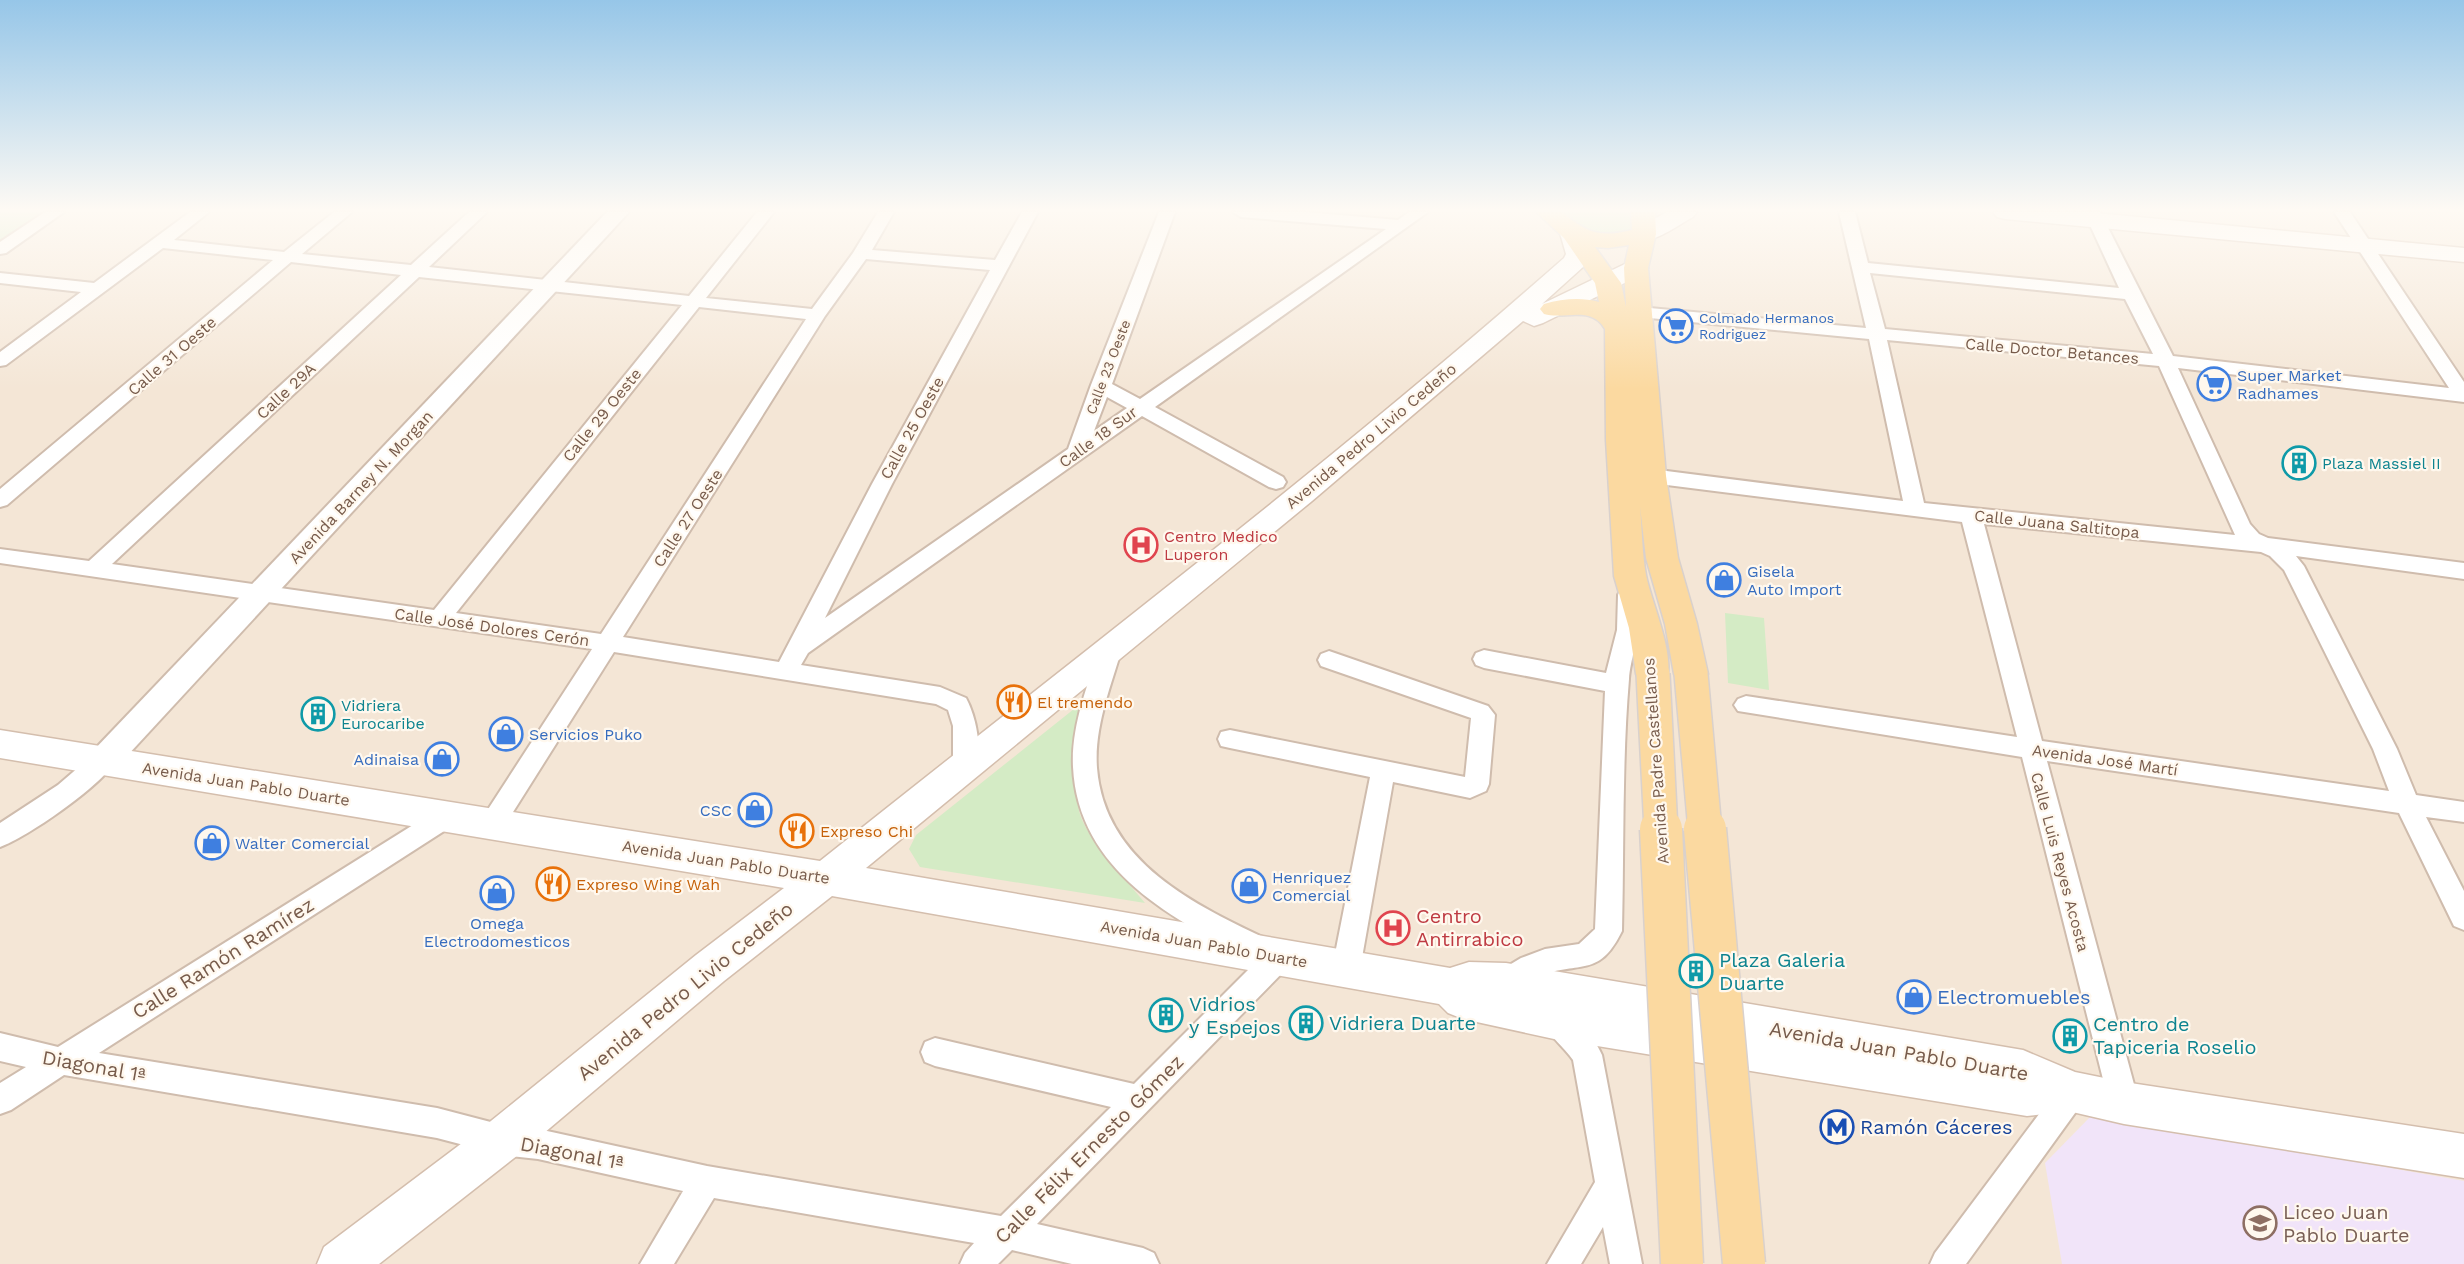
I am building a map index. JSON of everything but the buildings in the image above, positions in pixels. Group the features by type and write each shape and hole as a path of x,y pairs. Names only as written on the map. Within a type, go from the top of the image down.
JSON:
{"main road":[{"name":"Avenida Pedro Livio Cedeño","path":"341,1264 502,1140 710,968 826,878 1111,648 1479,346 1564,271"},
{"name":"Avenida Padre Castellanos","path":"1599,271 1629,321 1662,558 1681,624 1654,677 1682,1264"},
{"path":"1479,346 1630,271"},
{"name":"Avenida Padre Castellanos","path":"1636,271 1629,321 1620,440 1630,576 1645,628 1654,677 1744,1264"},
{"path":"1553,309 1575,304 1629,321"},
{"name":"Avenida Juan Pablo Duarte","path":"3,747 103,761 826,878 1450,987 1469,980 1506,982 2023,1070 2073,1092"},
{"name":"Avenida Juan Pablo Duarte","path":"1450,987 1463,1000 1554,1020 2026,1095 2073,1092"},
{"path":"2073,1092 2124,1103 2464,1156"}],"street":[{"path":"0,361 122,271"},
{"name":"Calle 31 Oeste","path":"0,500 270,271"},
{"path":"415,271 817,315"},
{"name":"Calle 29A","path":"94,569 415,271"},
{"name":"Avenida Barney N. Morgan","path":"103,761 564,271"},
{"name":"Calle 29 Oeste","path":"438,619 718,271"},
{"name":"Calle 27 Oeste","path":"492,824 817,315 849,271"},
{"name":"Calle 25 Oeste","path":"800,647 882,484 998,271"},
{"name":"Calle 23 Oeste","path":"1076,454 1144,271"},
{"name":"Calle 18 Sur","path":"786,670 800,647 1335,271"},
{"path":"1861,271 1915,508"},
{"path":"1900,271 2131,294"},
{"path":"2120,271 2166,361 2241,528 2252,539 2278,550 2293,566 2385,749 2407,804 2464,918"},
{"path":"2382,271 2464,396"},
{"path":"0,278 97,289"},
{"name":"Calle Doctor Betances","path":"1629,321 1877,335 2166,361 2464,396"},
{"path":"1100,385 1276,482"},
{"name":"Calle Juana Saltitopa","path":"1651,476 1971,516 2267,545 2464,571"},
{"name":"Calle Luis Reyes Acosta","path":"1971,516 2030,750 2124,1103"},
{"name":"Calle José Dolores Cerón","path":"0,556 607,643 940,696 958,704 965,726 965,766"},
{"path":"1111,648 1091,716 1085,768 1092,812 1107,841 1132,872 1196,918 1278,958"},
{"path":"1484,659 1654,677 1608,931 1602,944 1580,957 1536,964 1506,982"},
{"path":"1230,739 1470,788 1477,784 1483,715 1329,660"},
{"name":"Avenida José Martí","path":"1746,705 2030,750 2464,812"},
{"path":"0,836 47,808 78,785 103,761"},
{"path":"1346,969 1383,772"},
{"name":"Calle Ramón Ramírez","path":"0,1100 446,817"},
{"name":"Calle Félix Ernesto Gómez","path":"976,1264 1278,958"},
{"path":"1554,1020 1573,1035 1587,1054 1626,1264"},
{"name":"Diagonal 1ª","path":"0,1047 60,1061 437,1123 502,1140 538,1144 707,1181 1006,1233 1143,1264"},
{"path":"935,1052 1139,1099"},
{"path":"1946,1264 2073,1092"},
{"path":"656,1264 707,1181"},
{"path":"1563,1264 1611,1185"}],"shaded area":[{"path":"0,271 2464,271 2464,1264 0,1264"},
{"name":"Liceo Juan Pablo Duarte","path":"2092,1115 2464,1181 2464,1264 2062,1264 2045,1163"}],"green space":[{"path":"1725,613 1764,618 1769,690 1728,683"},
{"path":"1079,705 1076,791 1081,817 1100,849 1145,903 920,867 909,849 916,835"}],"place":[{"name":"Colmado Hermanos Rodriguez","path":"1676,326"},
{"name":"Super Market Radhames","path":"2214,384"},
{"name":"Plaza Massiel II","path":"2299,463"},
{"name":"Centro Medico Luperon","path":"1141,545"},
{"name":"Gisela Auto Import","path":"1724,580"},
{"name":"El tremendo","path":"1014,702"},
{"name":"Vidriera Eurocaribe","path":"318,714"},
{"name":"Servicios Puko","path":"506,734"},
{"name":"Adinaisa","path":"442,759"},
{"name":"CSC","path":"755,810"},
{"name":"Expreso Chi","path":"797,831"},
{"name":"Walter Comercial","path":"212,843"},
{"name":"Expreso Wing Wah","path":"553,884"},
{"name":"Henriquez Comercial","path":"1249,886"},
{"name":"Omega Electrodomesticos","path":"497,893"},
{"name":"Centro Antirrabico","path":"1393,928"},
{"name":"Plaza Galeria Duarte","path":"1696,971"},
{"name":"Electromuebles","path":"1914,997"},
{"name":"Vidrios y Espejos","path":"1166,1015"},
{"name":"Vidriera Duarte","path":"1306,1023"},
{"name":"Centro de Tapiceria Roselio","path":"2070,1036"},
{"name":"Ramón Cáceres","path":"1837,1127"},
{"name":"Liceo Juan Pablo Duarte","path":"2260,1223"}]}
